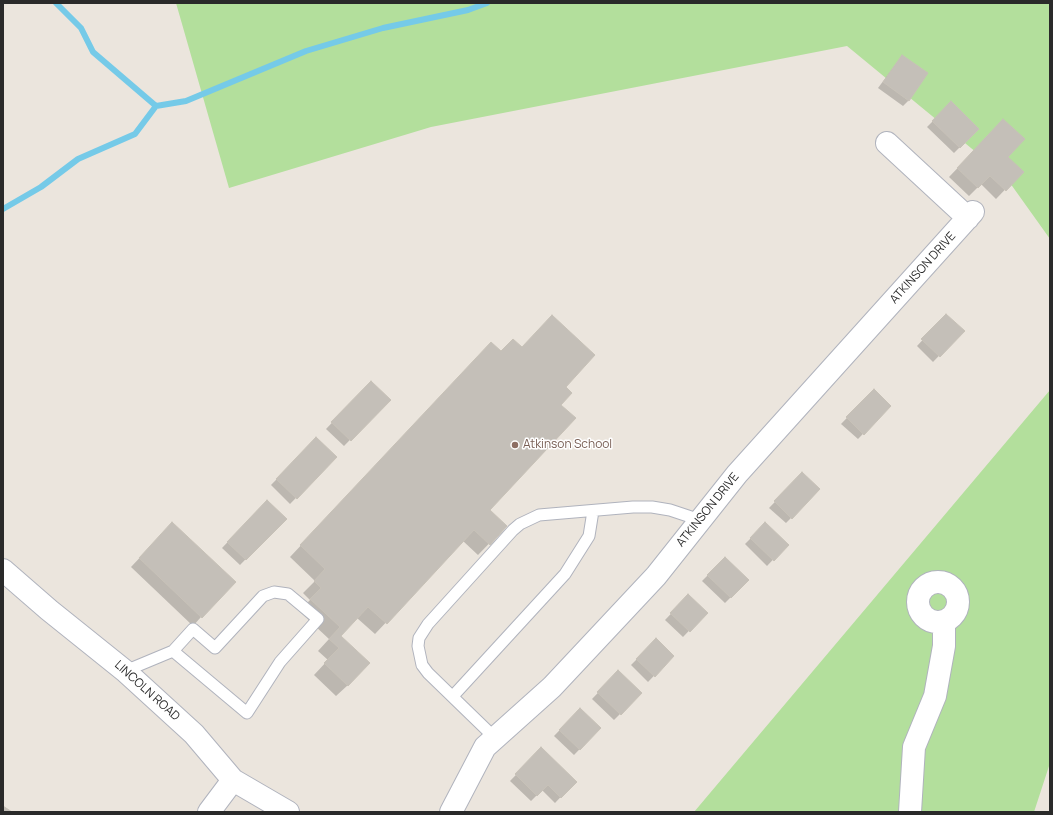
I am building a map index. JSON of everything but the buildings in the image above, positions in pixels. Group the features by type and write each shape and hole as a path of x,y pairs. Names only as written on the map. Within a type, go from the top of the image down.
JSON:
{"street":[{"name":"ATKINSON DRIVE","path":"451,812 482,752 495,738 557,681 656,576 737,474 971,215 887,143"},
{"name":"LINCOLN ROAD","path":"3,570 49,610 125,671 194,734 232,780 288,812"},
{"path":"910,812 914,747 935,696 944,646 944,622"},
{"path":"209,812 232,780"}],"lane":[{"path":"495,738 428,672 422,664 419,655 419,638 428,624 497,547 520,524 539,515 652,507 670,510 700,520"},
{"path":"453,696 565,574 572,560 589,536 593,511"},
{"path":"125,671 173,651 193,629 215,648 263,596 274,592 288,594 318,619 280,662 246,713 173,651"}],"green space":[{"path":"176,3 1050,3 1050,239 1005,176 847,46 431,127 229,188"},
{"path":"1050,390 1050,763 1034,812 694,812"}],"waterway":[{"path":"56,3 81,28 93,52 156,106"},
{"path":"3,209 41,187 78,159 135,134 156,106 186,101 306,51 383,28 468,10 487,3"}],"place":[{"name":"Atkinson School","path":"515,445"}]}
